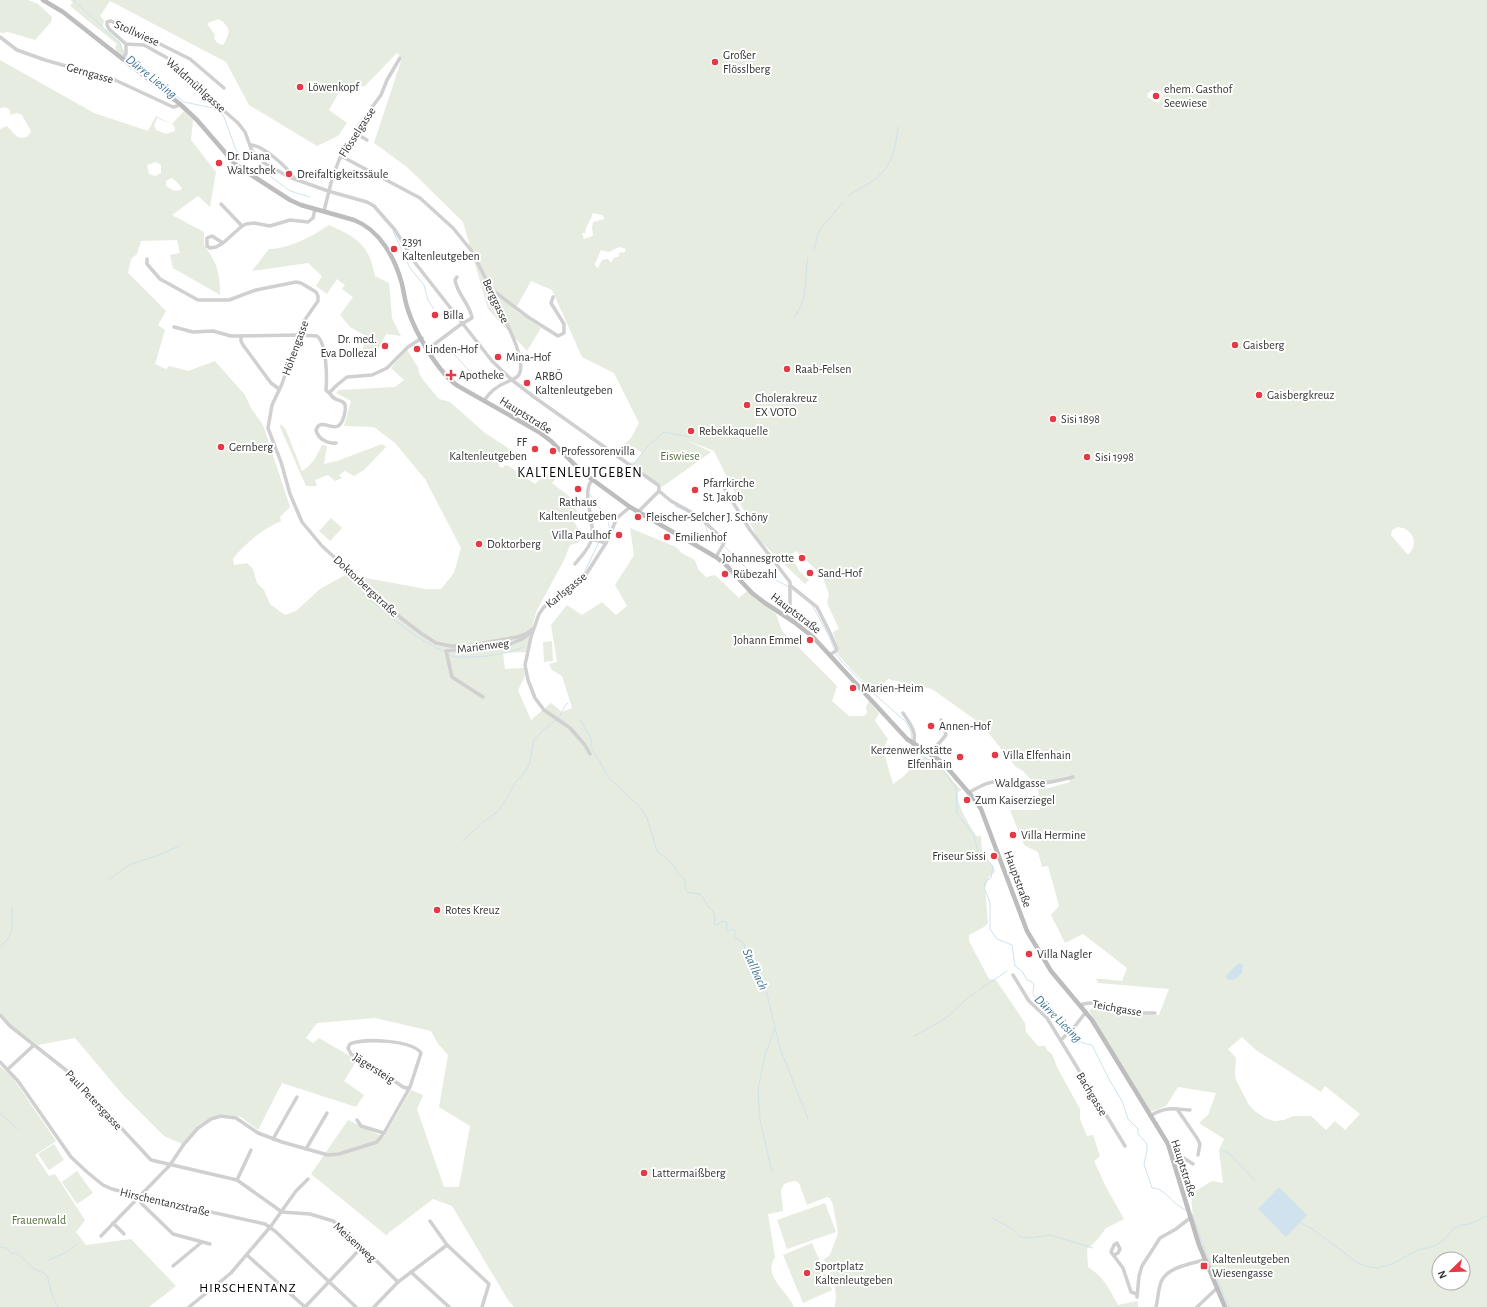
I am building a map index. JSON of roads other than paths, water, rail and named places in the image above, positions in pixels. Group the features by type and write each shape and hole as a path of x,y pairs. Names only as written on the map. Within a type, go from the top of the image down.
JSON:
{"main road":[{"name":"Hauptstraße","path":"43,0 63,12 124,57 180,104 197,120 236,165 290,200 360,222 373,232 382,241 397,269 408,312 428,349 449,380 539,432 551,441 582,472 630,507 716,557 726,565 752,593 805,630 833,653 907,740 944,764 975,800 984,815 1020,916 1030,936 1051,971 1086,1012 1168,1144 1204,1260 1225,1307"}],"street":[{"name":"Stollwiese","path":"126,44 109,29 107,22 111,21 190,59 224,88"},
{"name":"Gerngasse","path":"0,37 17,50 45,60 115,80 173,107 180,104"},
{"path":"124,57 126,44"},
{"name":"Waldmühlgasse","path":"126,44 144,45 171,60 209,100 222,108 238,123 245,132 251,145 252,152 264,163 295,179 328,191 367,202 377,209 395,230 416,264 492,361 512,380 658,485 660,487 659,491 671,501 698,516 723,539 723,545 716,557"},
{"name":"Flösselgasse","path":"324,211 333,173 341,156 361,122 381,95 387,80 400,58"},
{"path":"355,133 367,140"},
{"path":"251,145 256,145 282,164 295,179"},
{"name":"Berggasse","path":"341,156 420,198 453,228 471,250 491,290 490,293 505,320 521,360 521,372 512,380"},
{"path":"221,204 242,226"},
{"path":"223,243 212,236 207,238 206,242 207,246 210,248 216,247 223,243 246,224 254,223 270,226 290,220 308,222 312,218 315,209"},
{"name":"Höhengasse","path":"147,259 147,264 160,279 198,300 229,300 256,290 294,282 301,283 316,292 318,299 317,304 303,321 272,405 268,428"},
{"path":"428,349 462,324 471,320 472,317 466,301 454,281 457,277"},
{"path":"491,290 528,318 558,336 564,333 564,324 551,303 553,297"},
{"path":"174,327 193,332 213,331 231,336 299,335 316,336 321,339 327,373 326,390 330,392 333,398 344,402 346,408 343,422 340,426 336,427 321,424 316,430 318,436 322,439 328,442 336,443"},
{"path":"241,336 243,346 271,383 279,389"},
{"path":"330,392 348,376 372,375 387,368 408,347 422,338"},
{"path":"484,401 490,391 512,380"},
{"name":"Doktorbergstraße","path":"268,428 281,462 290,494 302,522 322,546 401,618 422,634 446,646 457,647 506,640 526,634 533,629"},
{"path":"575,564 586,550 592,539 593,524 587,487 592,480"},
{"path":"721,483 750,530 790,581 790,609 785,616"},
{"path":"638,512 659,491"},
{"name":"Karlsgasse","path":"590,754 585,745 570,728 544,710 539,704 532,692 525,665 533,629 539,614 544,607 586,576 606,543 617,518 630,507"},
{"path":"592,539 606,543"},
{"path":"791,586 817,607 833,639 833,653"},
{"name":"Marienweg","path":"483,697 452,678 446,651 510,644 528,636 533,629"},
{"path":"903,713 913,729 915,738 913,744"},
{"path":"931,755 946,735 941,720"},
{"name":"Waldgasse","path":"968,793 984,784 1001,781 1023,784 1045,784 1073,777"},
{"name":"Bachgasse","path":"1014,975 1029,1002 1047,1018 1125,1146"},
{"name":"Teichgasse","path":"1080,1005 1086,1003 1098,1003 1127,1012 1155,1013"},
{"path":"1061,1040 1086,1012"},
{"name":"Paul Petersgasse","path":"0,1015 10,1026 71,1074 148,1158 153,1161 170,1165"},
{"name":"Jägersteig","path":"360,1041 392,1042 416,1049 421,1053 410,1087 406,1088 352,1054 348,1050 348,1046 352,1043 360,1041"},
{"path":"8,1070 34,1045"},
{"name":"Hirschentanzstraße","path":"0,1062 18,1081 71,1157 86,1172 103,1185 139,1196 265,1224 356,1307"},
{"path":"101,1236 170,1165 184,1144 198,1128 210,1118 221,1116 236,1118 258,1133 273,1139 328,1155 339,1154 375,1143 384,1133 410,1087"},
{"path":"273,1139 297,1097"},
{"path":"1150,1116 1159,1110 1166,1108 1190,1110"},
{"path":"1177,1109 1200,1144 1198,1155"},
{"path":"306,1149 327,1113"},
{"path":"357,1120 361,1126 384,1133"},
{"path":"237,1180 251,1150"},
{"path":"1171,1154 1179,1155 1193,1164"},
{"path":"170,1165 237,1180 282,1212"},
{"path":"189,1307 231,1273 270,1228 296,1191 308,1179"},
{"path":"139,1196 141,1203 173,1234 210,1244"},
{"name":"Meisenweg","path":"282,1212 310,1214 330,1220 344,1230 398,1282"},
{"path":"1114,1255 1125,1273 1131,1292 1137,1296 1139,1276 1142,1266 1160,1238 1176,1229 1190,1218"},
{"path":"430,1221 447,1245 489,1284 482,1307"},
{"path":"113,1223 124,1234"},
{"path":"173,1266 202,1242"},
{"path":"374,1307 398,1282 447,1245"},
{"path":"247,1255 305,1307 362,1247"},
{"path":"1156,1307 1160,1283 1166,1275 1177,1268 1204,1260"},
{"path":"411,1272 449,1307"},
{"path":"1197,1307 1216,1289"}],"water":[{"path":"1239,963 1243,964 1242,973 1233,979 1227,979 1226,976"},
{"path":"1279,1187 1307,1215 1286,1237 1258,1209"}],"waterway":[{"name":"Dürre Liesing","path":"73,0 120,43 123,54 127,58 184,102 218,109 224,117 236,150 247,160"},
{"path":"849,195 871,182 884,171 894,151 898,127"},
{"name":"Dürre Liesing","path":"270,176 290,191 310,197"},
{"path":"814,250 818,234 824,224 843,203"},
{"name":"Dürre Liesing","path":"393,231 410,268 424,285 428,300 434,309"},
{"path":"794,318 799,310 804,296 808,257"},
{"name":"Dürre Liesing","path":"452,352 475,377"},
{"path":"633,465 647,447 664,432 690,437 691,432"},
{"name":"Stallbach","path":"590,494 608,521 609,530 601,539"},
{"name":"Dürre Liesing","path":"675,506 688,512"},
{"name":"Dürre Liesing","path":"705,524 708,534 721,544"},
{"name":"Stallbach","path":"583,575 599,542"},
{"name":"Dürre Liesing","path":"724,546 750,570 772,578 789,587"},
{"name":"Dürre Liesing","path":"792,589 812,605 829,636 835,651"},
{"path":"362,593 411,632 432,646 443,651"},
{"path":"449,655 454,657 489,656 510,652 524,647"},
{"name":"Dürre Liesing","path":"836,654 872,692 906,722 911,731 912,739"},
{"path":"558,718 568,703"},
{"path":"463,841 482,823 497,812 504,803 515,783 529,765 534,740 543,730 556,720"},
{"name":"Stallbach","path":"580,720 591,738 591,747"},
{"name":"Dürre Liesing","path":"912,747 920,755 939,765 956,788 957,813 974,836 978,851 993,866 991,878 986,881 984,887 990,903 990,929 997,939 1012,945 1015,966 1022,971 1027,980 1034,984 1034,996 1048,1007 1055,1017 1071,1027"},
{"name":"Stallbach","path":"592,749 608,777 640,807 647,818 657,851 670,861 678,873 685,879 685,887 687,892 699,894 703,897 708,907 713,911 715,917 714,924 717,925 722,921 727,922 726,930 728,931 732,929 736,931 734,937 744,943 745,951 751,958 767,994 780,1048 808,1119"},
{"path":"109,879 131,864 156,856 179,846"},
{"path":"0,947 8,938 12,929 12,908"},
{"path":"979,990 1007,971"},
{"path":"914,1036 947,1017 976,992"},
{"path":"772,1172 760,1120 758,1089 765,1055 775,1029"},
{"name":"Dürre Liesing","path":"1073,1029 1082,1043 1092,1045 1122,1101 1128,1119 1138,1129 1138,1134 1147,1144 1144,1164 1152,1188 1162,1191 1185,1210"},
{"path":"0,1113 18,1129"},
{"path":"1222,1150 1230,1154 1255,1181"},
{"name":"Dürre Liesing","path":"1192,1214 1205,1251 1229,1307"},
{"path":"1299,1222 1311,1228 1358,1263 1377,1268 1392,1264 1418,1250 1435,1246 1445,1239 1453,1229 1461,1225 1470,1224 1487,1216"},
{"path":"992,1218 1011,1228 1020,1237 1031,1238 1050,1235 1093,1248"},
{"path":"48,1260 65,1253 77,1244"},
{"path":"0,1247 7,1248 11,1253 18,1254 34,1269 44,1273 48,1278 52,1295 58,1307"}],"place":[{"name":"Großer Flösslberg","path":"715,62"},
{"name":"Löwenkopf","path":"300,87"},
{"name":"ehem. Gasthof Seewiese","path":"1156,96"},
{"name":"Dr. Diana Waltschek","path":"219,163"},
{"name":"Dreifaltigkeitssäule","path":"289,174"},
{"name":"2391 Kaltenleutgeben","path":"394,249"},
{"name":"Billa","path":"435,315"},
{"name":"Gaisberg","path":"1235,345"},
{"name":"Dr. med. Eva Dollezal","path":"385,346"},
{"name":"Linden-Hof","path":"417,349"},
{"name":"Mina-Hof","path":"498,357"},
{"name":"Raab-Felsen","path":"787,369"},
{"name":"Apotheke","path":"451,375"},
{"name":"ARBÖ Kaltenleutgeben","path":"527,383"},
{"name":"Gaisbergkreuz","path":"1259,395"},
{"name":"Cholerakreuz EX VOTO","path":"747,405"},
{"name":"Sisi 1898","path":"1053,419"},
{"name":"Rebekkaquelle","path":"691,431"},
{"name":"Gernberg","path":"221,447"},
{"name":"FF Kaltenleutgeben","path":"535,449"},
{"name":"Professorenvilla","path":"553,451"},
{"name":"Sisi 1998","path":"1087,457"},
{"name":"Rathaus Kaltenleutgeben","path":"578,489"},
{"name":"Pfarrkirche St. Jakob","path":"695,490"},
{"name":"Fleischer-Selcher J. Schöny","path":"638,517"},
{"name":"Villa Paulhof","path":"619,535"},
{"name":"Emilienhof","path":"667,537"},
{"name":"Doktorberg","path":"479,544"},
{"name":"Johannesgrotte","path":"802,558"},
{"name":"Sand-Hof","path":"810,573"},
{"name":"Rübezahl","path":"725,574"},
{"name":"Johann Emmel","path":"810,640"},
{"name":"Marien-Heim","path":"853,688"},
{"name":"Annen-Hof","path":"931,726"},
{"name":"Villa Elfenhain","path":"995,755"},
{"name":"Kerzenwerkstätte Elfenhain","path":"960,757"},
{"name":"Zum Kaiserziegel","path":"967,800"},
{"name":"Villa Hermine","path":"1013,835"},
{"name":"Friseur Sissi","path":"994,856"},
{"name":"Rotes Kreuz","path":"437,910"},
{"name":"Villa Nagler","path":"1029,954"},
{"name":"Lattermaißberg","path":"644,1173"},
{"name":"Kaltenleutgeben Wiesengasse","path":"1204,1266"},
{"name":"Sportplatz Kaltenleutgeben","path":"807,1273"}],"district":[{"name":"KALTENLEUTGEBEN","path":"580,472"},
{"name":"HIRSCHENTANZ","path":"248,1287"}],"park label":[{"name":"Eiswiese","path":"680,456"},
{"name":"Frauenwald","path":"39,1220"}]}
